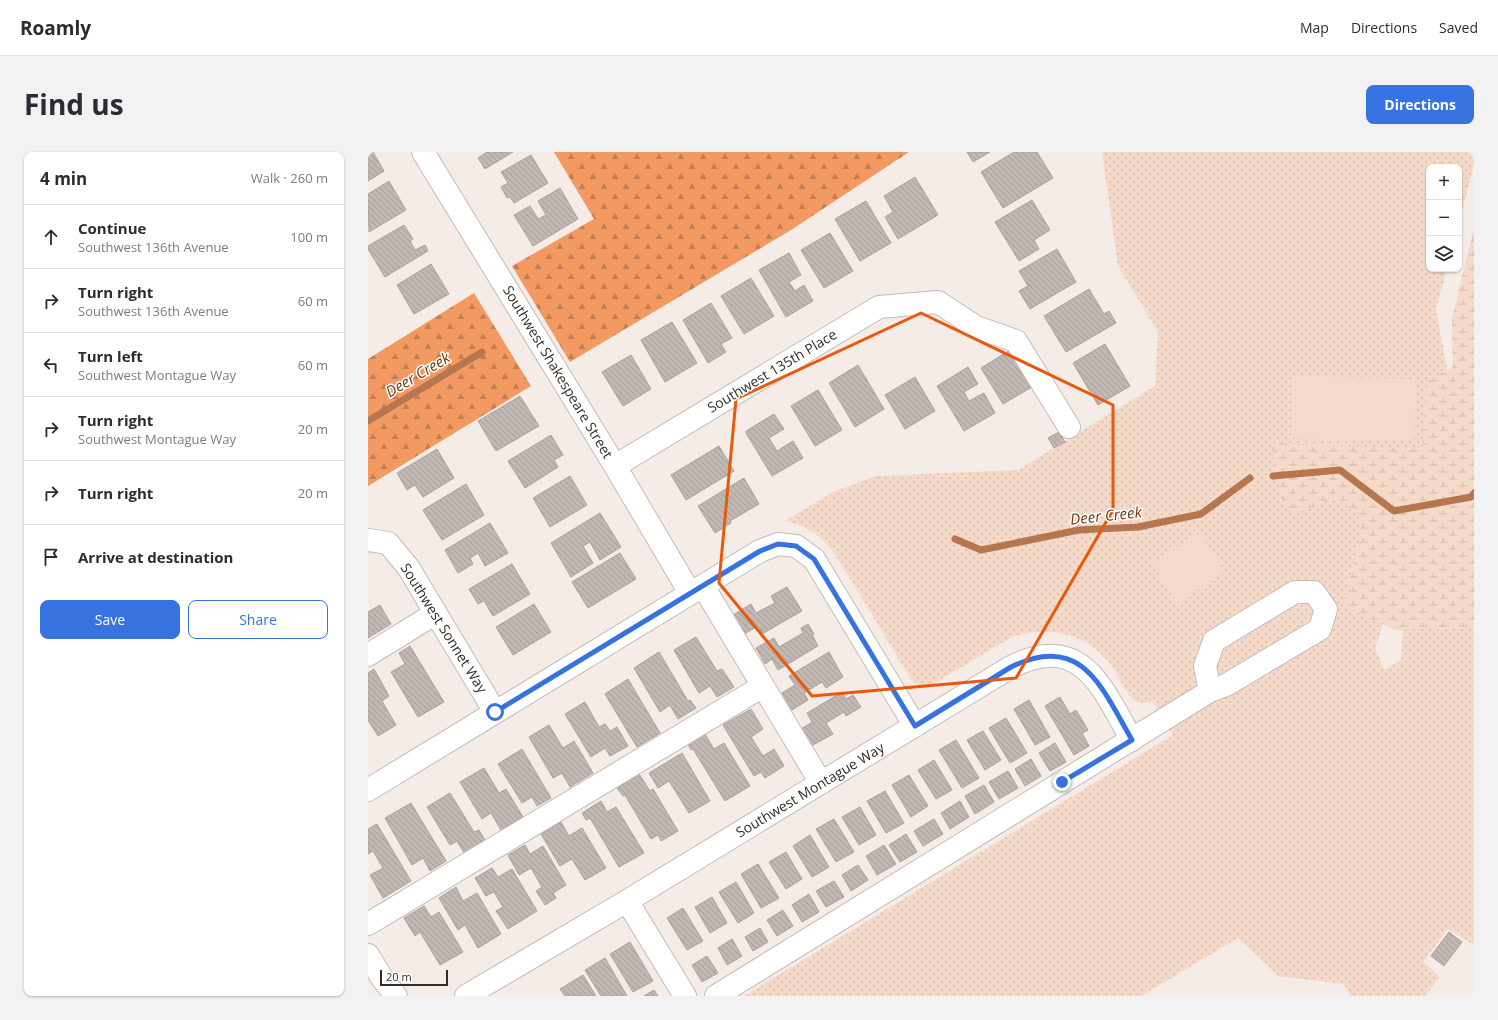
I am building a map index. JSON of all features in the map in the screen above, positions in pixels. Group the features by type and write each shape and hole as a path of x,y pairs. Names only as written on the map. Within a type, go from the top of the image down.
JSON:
{"street":[{"name":"Southwest Shakespeare Street","path":"423,152 615,466 696,589 763,686 821,783"},
{"name":"Southwest 135th Place","path":"615,466 878,307 938,302 976,327 1016,340 1069,427"},
{"name":"Southwest Sonnet Way","path":"368,540 388,543 408,567 495,712"},
{"path":"368,790 696,589 760,551 778,544 796,546 814,559 915,726"},
{"path":"716,996 1210,691 1226,685 1320,629 1326,609 1314,592 1295,592 1214,641 1204,666 1210,691"},
{"path":"368,655 436,613"},
{"name":"Southwest Montague Way","path":"466,996 627,901 1026,659 1038,656 1054,656 1071,659 1086,669 1100,686 1132,740"},
{"path":"368,924 763,686"},
{"path":"627,901 685,996"},
{"path":"368,955 382,978 396,996"}],"highlighted area":[{"path":"921,313 1113,405 1113,510 1016,678 812,696 719,583 736,399"}],"green space":[{"path":"554,152 909,152 791,230 570,362 512,266 594,219"},
{"path":"1102,152 1474,152 1474,165 1462,211 1462,164 1426,164 1426,272 1446,272 1436,309 1449,381 1430,483 1375,648 1384,670 1401,660 1403,629 1474,628 1474,945 1448,929 1423,962 1440,977 1425,996 1351,996 1344,984 1278,976 1238,938 1141,996 744,996 1173,735 1152,701 1141,703 1134,700 1124,687 1116,672 1106,659 1095,649 1083,641 1057,633 1027,633 1012,637 933,684 924,686 916,684 911,679 830,547 813,532 785,521 833,492 876,476 1018,470 1155,386 1158,332 1118,266"},
{"path":"1474,228 1474,628 1395,630 1343,605 1356,551 1363,534 1358,516 1338,499 1320,502 1303,513 1291,510 1284,504 1271,443 1422,449 1427,382 1453,367 1452,318"},
{"path":"474,293 531,386 368,486 368,359"},
{"path":"1293,377 1415,379 1414,440 1291,438"},
{"path":"1200,533 1225,572 1177,603 1152,563"}],"building":[{"path":"368,152 373,152 384,171 368,181"},
{"path":"487,152 513,152 485,169 478,158"},
{"path":"967,152 990,152 973,162"},
{"path":"1014,152 1037,152 1053,178 1003,208 981,172"},
{"path":"531,155 548,183 514,203 510,197 507,198 501,187 508,183 501,172"},
{"path":"915,177 938,215 898,239 885,217 893,212 884,196"},
{"path":"389,181 406,210 369,232 368,194"},
{"path":"560,188 578,219 533,246 514,215 530,206 538,219 546,215 538,201"},
{"path":"1032,200 1050,230 1034,240 1039,249 1019,261 995,222"},
{"path":"866,201 891,243 860,261 835,219"},
{"path":"404,225 413,239 410,241 415,250 425,245 428,251 385,277 368,249 368,246"},
{"path":"830,233 853,271 824,288 801,250"},
{"path":"1057,249 1076,282 1030,309 1019,291 1028,286 1019,271"},
{"path":"789,253 801,275 789,282 795,291 804,285 813,301 786,317 759,270"},
{"path":"431,264 449,294 414,314 397,285"},
{"path":"751,278 774,316 744,334 721,296"},
{"path":"1089,289 1104,314 1109,311 1116,323 1066,352 1044,316"},
{"path":"711,303 732,338 721,344 726,352 708,363 683,320"},
{"path":"672,322 697,363 665,382 641,340"},
{"path":"1105,344 1130,386 1098,405 1073,363"},
{"path":"1010,350 1032,387 1003,404 981,368"},
{"path":"631,355 651,389 623,406 602,372"},
{"path":"858,365 884,409 855,427 829,383"},
{"path":"968,367 978,384 964,392 969,401 984,393 995,413 964,431 937,386"},
{"path":"915,377 935,411 905,429 885,395"},
{"path":"818,390 842,430 815,446 791,406"},
{"path":"520,396 539,426 496,451 478,421"},
{"path":"774,414 784,429 769,438 777,451 793,441 803,458 772,476 746,431"},
{"path":"1059,432 1065,442 1054,448 1048,438"},
{"path":"551,435 563,455 554,460 558,467 525,488 508,461"},
{"path":"719,446 734,471 686,500 671,475"},
{"path":"437,449 454,478 423,497 415,485 407,490 397,473"},
{"path":"570,476 587,505 550,527 533,498"},
{"path":"744,478 759,504 730,521 731,523 715,533 698,506"},
{"path":"466,484 484,515 442,540 423,510"},
{"path":"600,513 621,547 600,560 590,542 583,546 593,563 571,577 551,543"},
{"path":"490,523 508,553 485,566 478,553 470,558 473,564 458,573 445,550"},
{"path":"620,553 636,579 588,608 572,582"},
{"path":"512,564 530,594 493,616 484,601 478,604 469,589"},
{"path":"787,587 802,611 762,634 758,626 744,634 733,615 751,604 756,613 775,603 771,596"},
{"path":"534,604 551,632 513,655 496,627"},
{"path":"380,605 391,624 368,638 368,612"},
{"path":"808,624 814,634 812,635 818,646 778,670 772,659 765,664 756,648 774,638 779,647 803,633 801,628"},
{"path":"696,637 717,671 722,669 734,687 717,697 710,686 699,693 674,650"},
{"path":"410,646 444,702 418,717 391,672 405,664 399,653"},
{"path":"659,652 688,701 690,700 696,708 678,719 670,705 660,712 634,668"},
{"path":"829,652 843,677 826,688 822,682 804,693 808,700 792,710 782,693 795,685 789,676"},
{"path":"374,669 389,696 382,701 396,725 378,736 368,720 368,673"},
{"path":"628,679 660,733 637,747 605,694"},
{"path":"842,692 846,699 853,695 861,707 846,716 844,712 826,723 833,734 811,746 801,729 812,722 807,713"},
{"path":"1060,697 1070,714 1076,710 1088,730 1082,733 1089,746 1074,755 1045,706"},
{"path":"1029,700 1050,737 1035,745 1014,709"},
{"path":"585,702 599,727 605,724 610,731 617,727 628,746 610,756 605,748 591,757 565,714"},
{"path":"751,709 763,729 751,737 763,756 774,749 784,766 765,778 761,772 754,776 723,725"},
{"path":"1006,718 1027,753 1010,763 989,728"},
{"path":"549,725 563,748 574,741 593,773 570,787 562,773 553,778 529,737"},
{"path":"983,731 1001,760 985,770 967,740"},
{"path":"705,734 714,749 724,743 750,786 725,801 693,749 691,750 688,744"},
{"path":"956,740 979,778 962,788 939,750"},
{"path":"1055,743 1066,762 1050,771 1039,753"},
{"path":"522,749 551,798 537,806 532,797 522,803 498,764"},
{"path":"682,753 710,801 689,813 669,781 658,788 649,773"},
{"path":"1031,759 1041,776 1025,786 1015,769"},
{"path":"934,760 952,790 936,799 918,770"},
{"path":"484,768 499,793 506,789 523,817 501,830 491,813 482,819 460,782"},
{"path":"1008,771 1018,788 999,799 989,782"},
{"path":"639,774 650,791 653,789 678,831 661,841 658,835 651,839 625,795 623,796 617,788"},
{"path":"909,775 928,806 911,817 892,785"},
{"path":"984,785 994,802 975,814 965,796"},
{"path":"885,791 904,823 886,833 867,801"},
{"path":"450,793 474,832 479,830 485,840 464,853 457,841 450,845 427,807"},
{"path":"601,801 607,812 616,807 644,853 619,867 590,818 586,820 582,813"},
{"path":"960,801 969,817 950,829 941,813"},
{"path":"411,803 446,861 430,871 423,858 412,865 385,818"},
{"path":"860,807 876,835 859,845 842,817"},
{"path":"834,819 854,852 836,862 816,829"},
{"path":"934,819 943,834 923,846 914,831"},
{"path":"561,822 569,836 582,828 606,868 585,880 572,859 560,866 541,834"},
{"path":"377,824 411,881 383,898 370,875 383,868 373,851 368,854 368,829"},
{"path":"906,834 917,852 900,862 889,845"},
{"path":"810,835 829,867 812,877 793,846"},
{"path":"525,845 530,854 543,846 566,885 553,893 556,898 545,905 536,891 542,887 531,868 519,875 508,855"},
{"path":"884,845 896,864 877,875 866,856"},
{"path":"786,852 802,879 786,889 769,862"},
{"path":"758,864 779,898 761,908 741,874"},
{"path":"858,865 868,880 851,891 842,875"},
{"path":"492,868 498,877 512,869 537,911 508,929 496,911 503,907 494,892 486,896 475,878"},
{"path":"834,881 844,897 826,907 816,891"},
{"path":"736,882 754,913 738,923 719,892"},
{"path":"456,887 463,901 477,893 501,934 478,948 465,925 458,930 439,898"},
{"path":"809,894 819,912 802,922 792,905"},
{"path":"712,897 727,923 710,933 695,907"},
{"path":"424,906 431,917 439,912 463,952 440,965 420,932 415,936 404,918"},
{"path":"683,908 703,941 687,950 667,918"},
{"path":"783,910 793,926 777,936 767,920"},
{"path":"760,928 768,942 753,951 745,937"},
{"path":"1449,932 1462,942 1444,966 1431,956"},
{"path":"732,939 742,956 727,965 718,948"},
{"path":"630,942 653,981 633,992 610,954"},
{"path":"707,956 718,973 702,982 692,965"},
{"path":"605,958 627,996 601,996 585,970"},
{"path":"583,975 596,996 565,996 560,989"},
{"path":"654,990 658,996 644,996"}],"waterway":[{"name":"Deer Creek","path":"368,421 482,352"},
{"name":"Deer Creek","path":"1273,476 1340,470 1394,511 1471,497 1474,493"},
{"name":"Deer Creek","path":"955,539 981,550 1079,530 1138,527 1201,514 1250,478"}],"route":[{"path":"495,712 760,551 778,544 796,546 814,559 915,726 1026,659 1038,656 1054,656 1071,659 1086,669 1100,686 1132,740 1062,782"}]}
